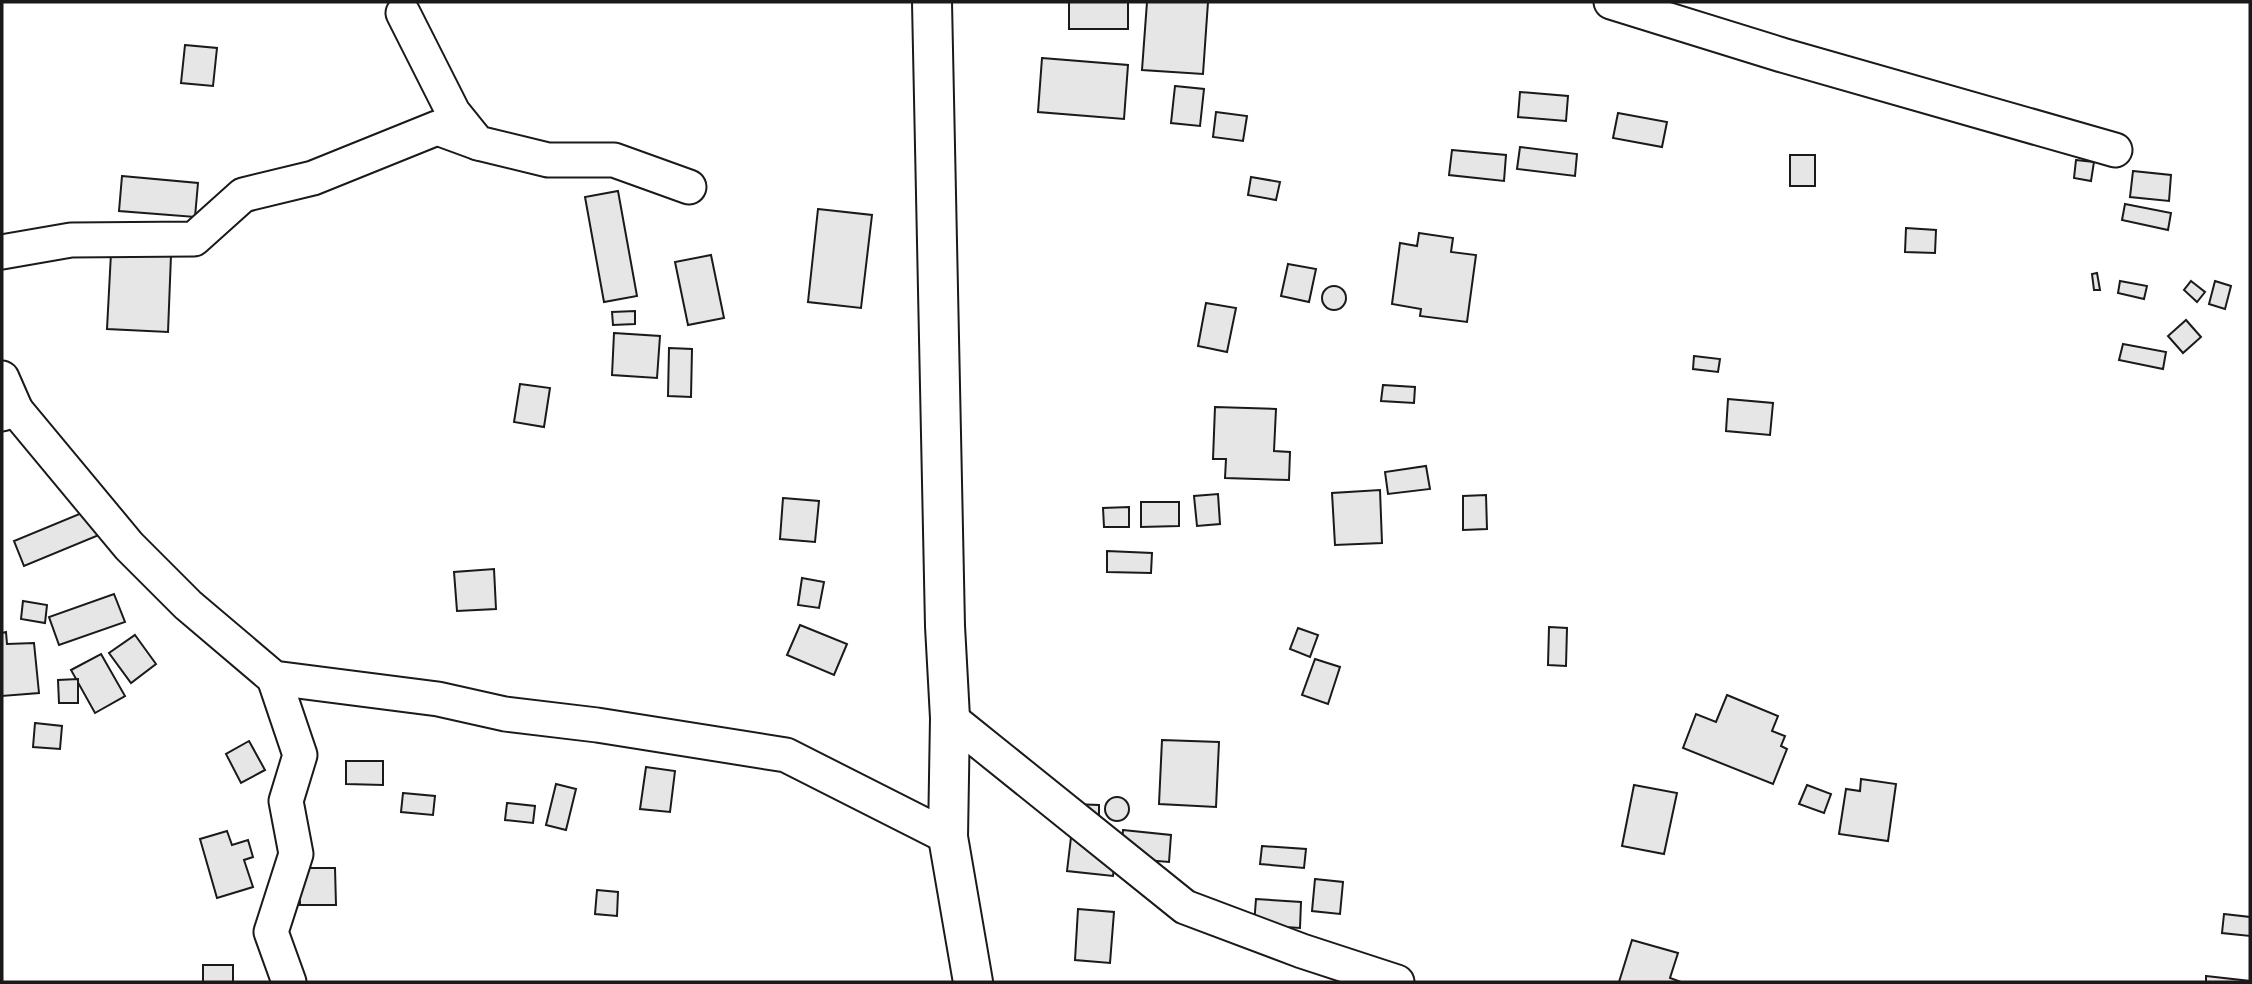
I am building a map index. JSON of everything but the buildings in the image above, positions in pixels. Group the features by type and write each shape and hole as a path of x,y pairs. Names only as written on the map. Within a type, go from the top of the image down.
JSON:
{"main road":[{"path":"932,2 944,585 950,718 948,837 973,982"}],"street":[{"path":"1611,2 1782,55 2115,150"},
{"path":"403,13 453,112 478,143"},
{"path":"2,252 71,240 194,239 243,195 313,178 437,128 478,143 548,160 614,160 690,187"},
{"path":"2,378 9,412 130,546 188,606 274,678 300,755 286,800 296,854 271,932 289,982"},
{"path":"274,678 438,699 505,714 597,725 786,755 948,837"},
{"path":"950,718 1185,907 1302,951 1396,982"}]}
